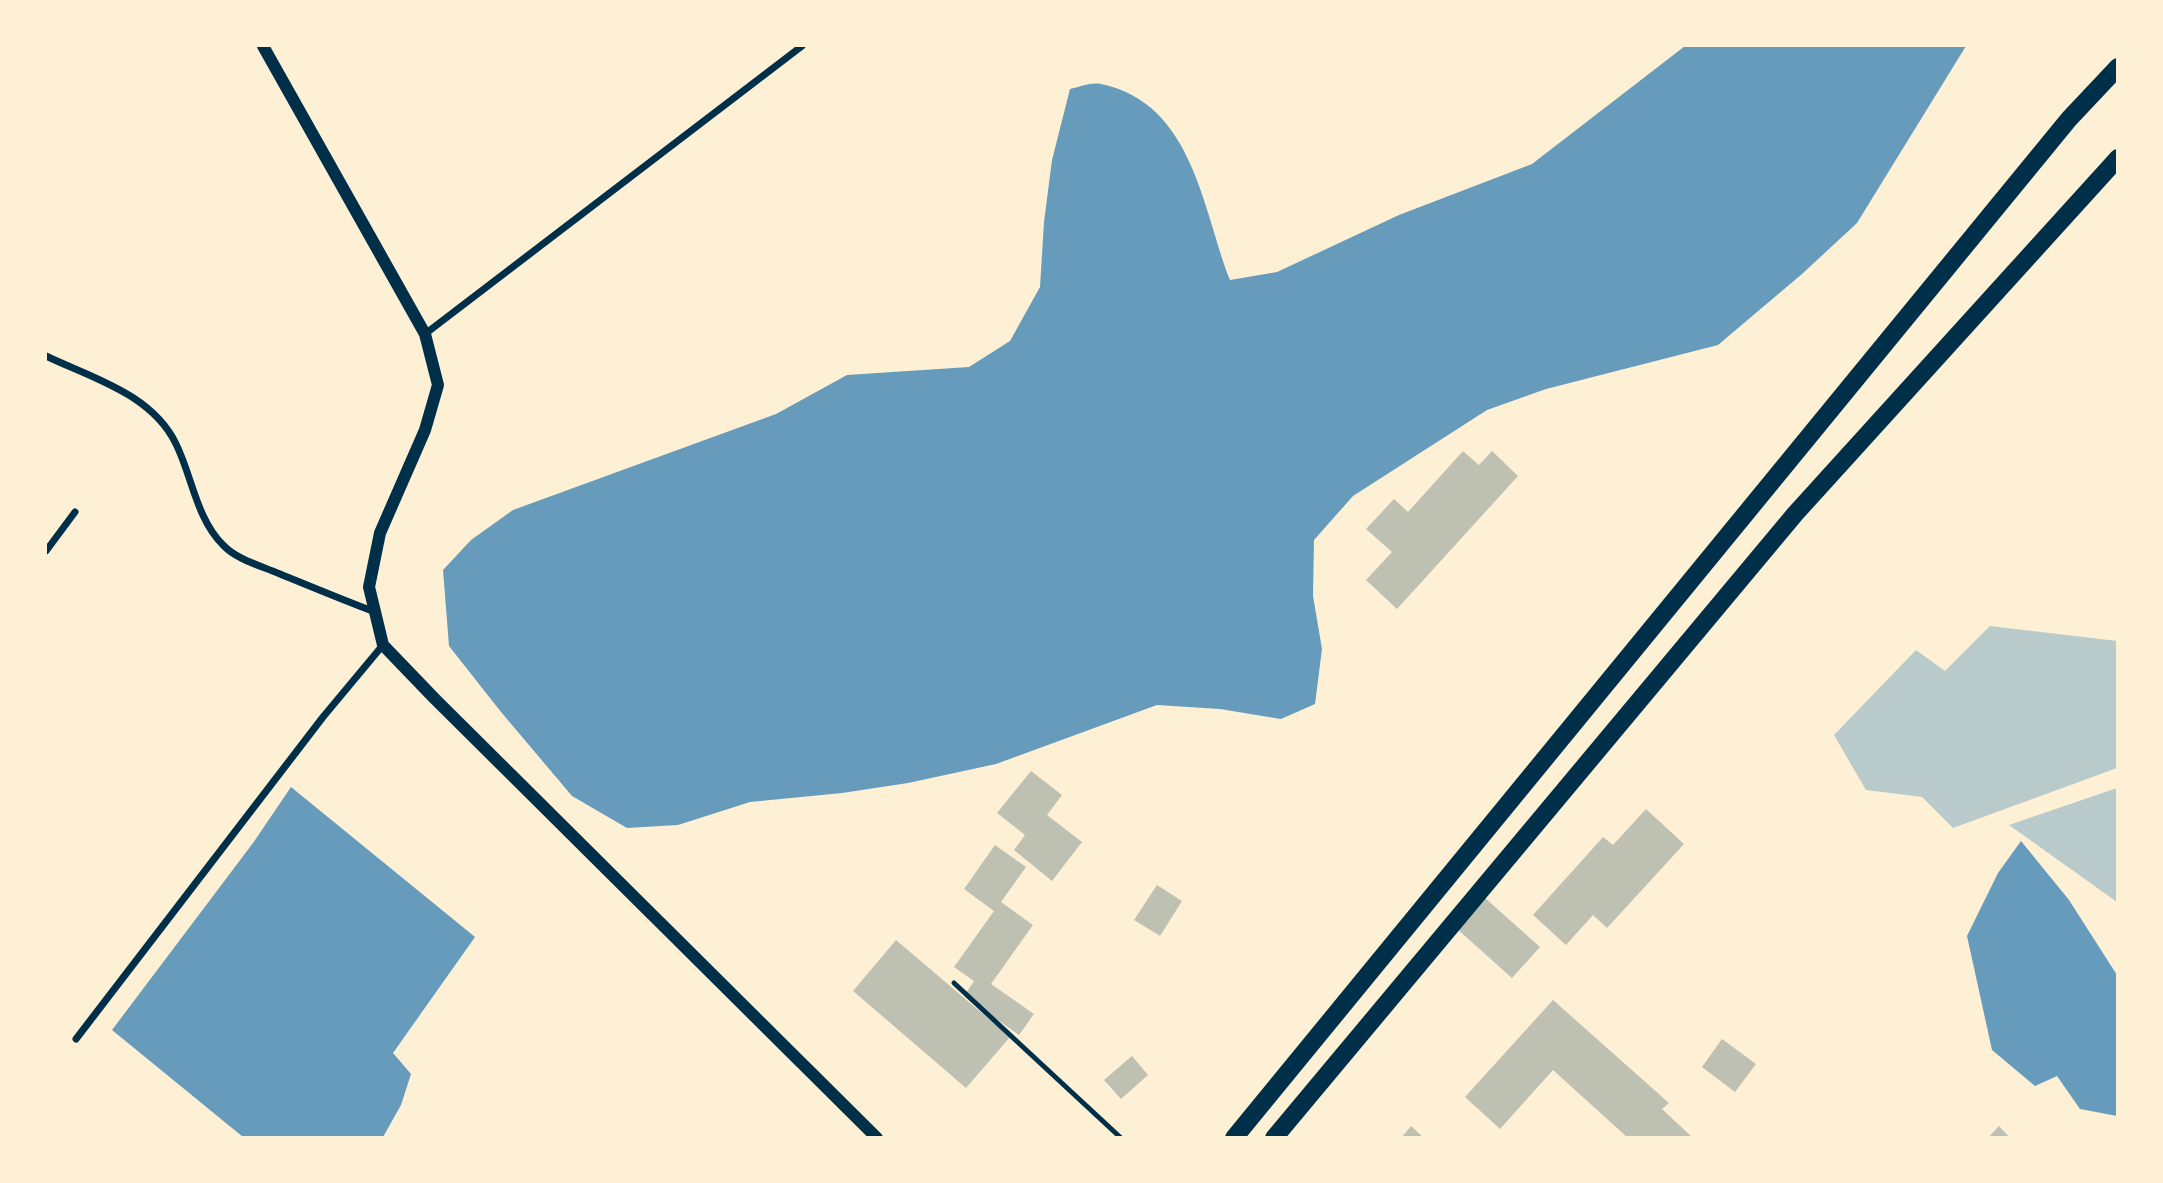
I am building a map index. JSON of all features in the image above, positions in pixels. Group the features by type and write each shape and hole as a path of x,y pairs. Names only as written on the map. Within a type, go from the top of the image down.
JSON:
{"main road":[{"path":"1234,1138 2069,119 2118,67"},
{"path":"1274,1138 1795,514 2118,158"}],"street":[{"path":"263,46 425,334 438,385 425,430 380,533 369,587 383,645 453,718 877,1138"},
{"path":"425,334 802,46"},
{"path":"46,356 133,396 153,412 176,442 192,491 210,528 224,546 245,560 375,613"},
{"path":"46,551 75,513"},
{"path":"76,1039 323,716 383,645"}],"lane":[{"path":"954,983 1121,1138"}],"shaded area":[{"path":"1990,626 2117,641 2117,768 1953,828 1922,797 1866,790 1834,735 1916,650 1945,671"},
{"path":"2117,788 2117,902 2009,825"}],"water":[{"path":"1685,46 1966,46 1857,223 1718,345 1546,389 1487,410 1353,496 1314,540 1313,596 1322,649 1315,704 1281,719 1220,709 1157,705 996,764 908,783 750,802 678,825 627,828 572,796 449,646 443,570 471,540 513,510 776,414 847,375 969,367 1010,341 1040,287 1044,222 1052,160 1070,89 1101,84 1132,95 1156,113 1175,135 1190,162 1201,191 1230,280 1277,272 1399,215 1532,164"},
{"path":"291,787 475,937 393,1053 411,1074 401,1105 383,1137 243,1137 112,1030 253,843"},
{"path":"2021,841 2069,900 2117,975 2117,1116 2080,1109 2057,1076 2035,1086 1992,1050 1967,936 1998,873"}],"building":[{"path":"1463,451 1479,465 1492,451 1518,476 1397,609 1366,580 1392,552 1366,529 1394,499 1408,512"},
{"path":"1031,771 1062,795 1047,815 1082,842 1052,881 1014,850 1025,835 997,813"},
{"path":"1646,809 1684,844 1607,928 1593,915 1566,945 1533,915 1603,837 1613,845"},
{"path":"995,845 1026,867 1001,902 1033,925 991,984 1034,1014 1019,1035 964,996 974,981 954,967 994,911 964,889"},
{"path":"1157,885 1182,901 1160,936 1134,920"},
{"path":"1484,897 1540,947 1512,978 1456,928"},
{"path":"896,940 1010,1037 966,1088 853,991"},
{"path":"1553,1000 1669,1103 1662,1109 1693,1138 1628,1138 1553,1070 1500,1129 1465,1097"},
{"path":"1722,1039 1756,1064 1735,1092 1702,1067"},
{"path":"1132,1056 1148,1075 1121,1099 1104,1080"},
{"path":"1411,1126 1424,1138 1401,1138"},
{"path":"1999,1126 2010,1138 1988,1138"}]}
